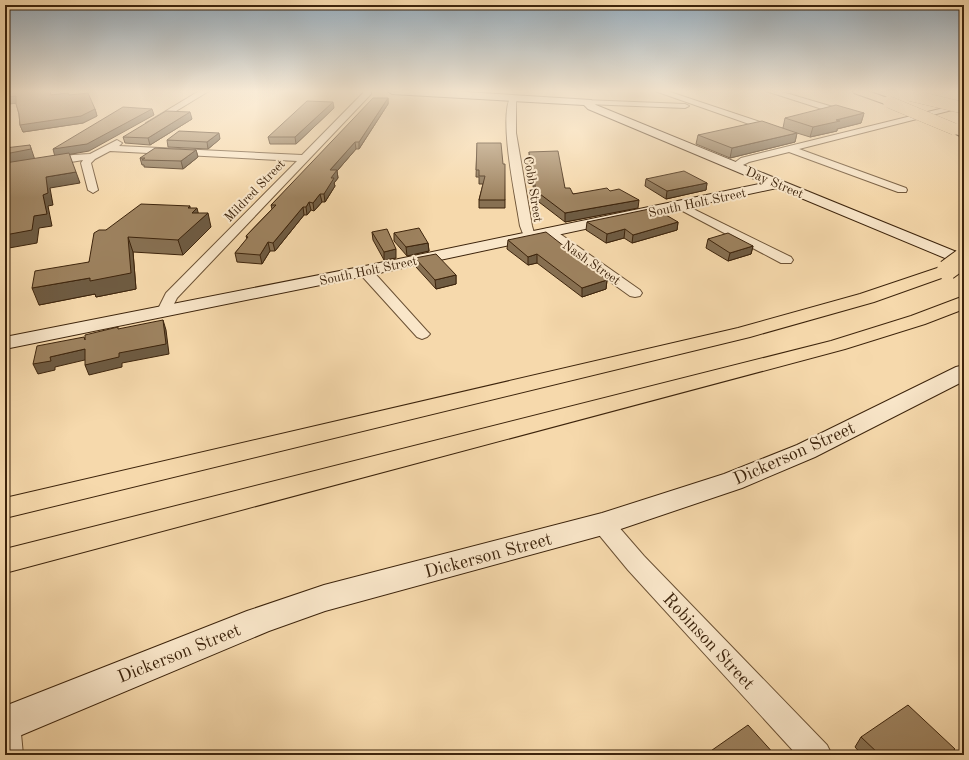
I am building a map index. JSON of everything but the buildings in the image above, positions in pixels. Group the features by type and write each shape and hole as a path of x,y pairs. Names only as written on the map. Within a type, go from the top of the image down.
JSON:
{"highway":[{"path":"946,126 959,132"},
{"path":"938,274 964,258"},
{"path":"5,508 750,331 867,298 938,274 964,263"},
{"path":"5,560 838,345 918,320 964,302"}],"street":[{"name":"Mildred Street","path":"164,311 171,296 335,126"},
{"name":"Cobb Street","path":"511,126 526,226 529,236"},
{"name":"Day Street","path":"639,126 964,263"},
{"path":"762,126 785,134"},
{"name":"South Holt Street","path":"735,166 745,160 877,126"},
{"path":"798,138 812,143"},
{"path":"93,190 86,164 92,157 122,140"},
{"path":"108,148 304,158"},
{"path":"790,149 902,190"},
{"path":"5,170 73,158 92,157"},
{"name":"South Holt Street","path":"5,343 365,271 778,184"},
{"path":"679,206 786,260"},
{"name":"Nash Street","path":"549,232 635,293"},
{"path":"365,271 422,334"},
{"name":"Dickerson Street","path":"6,728 258,621 324,598 603,524 733,481 806,451 964,372"},
{"name":"Robinson Street","path":"603,524 636,563 817,755"}]}
